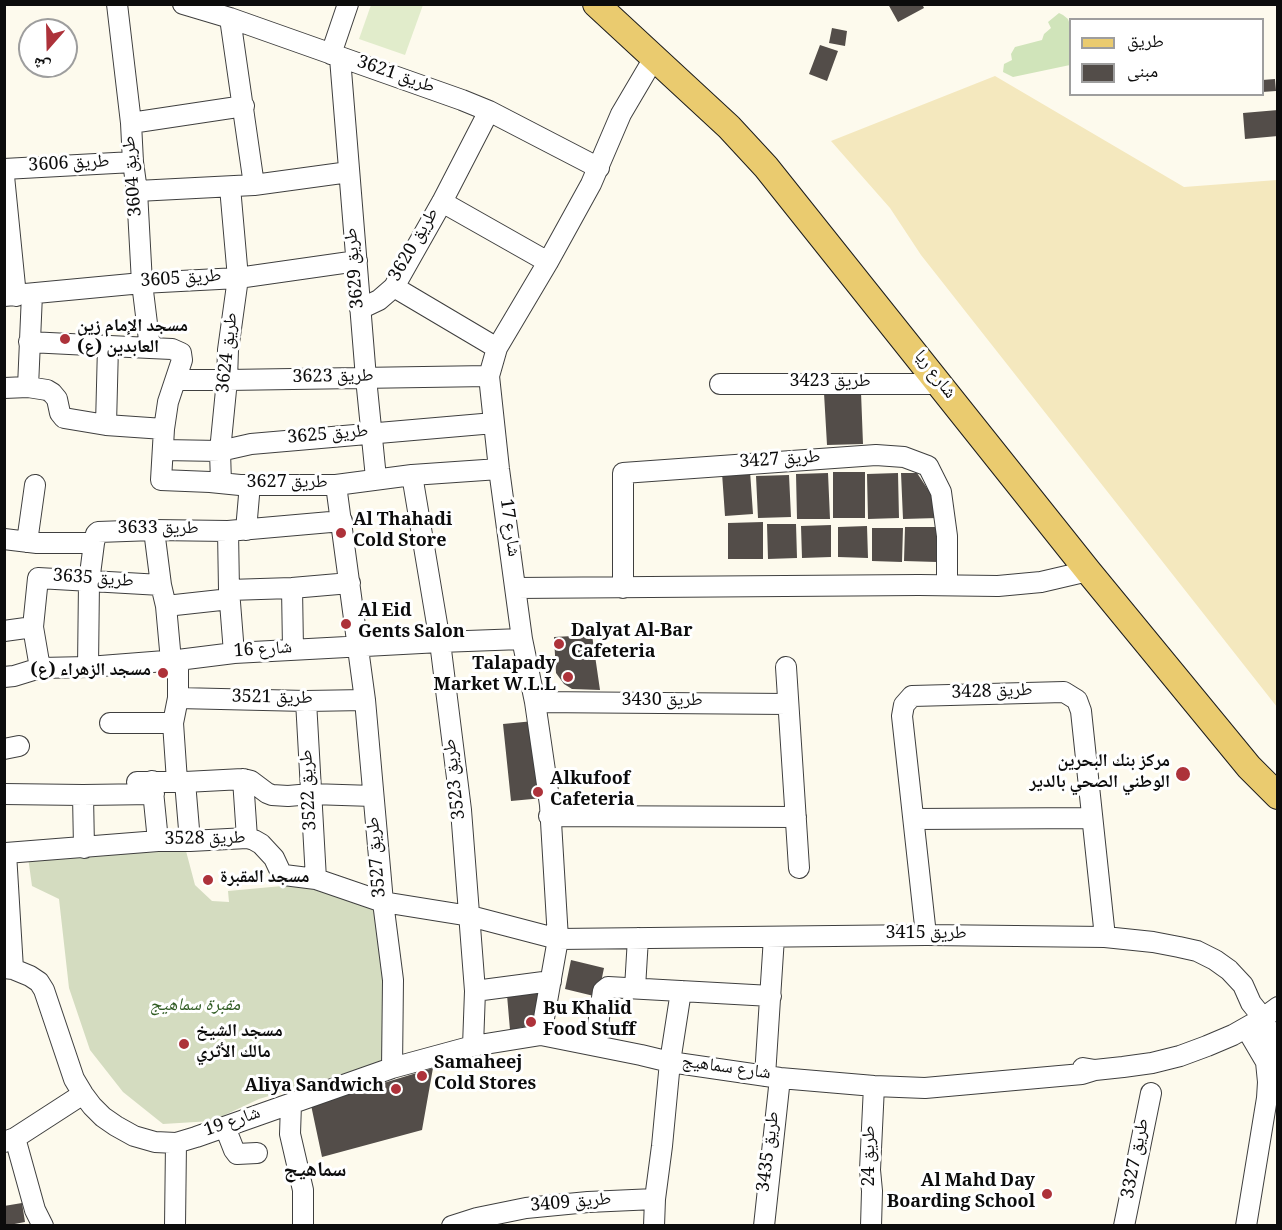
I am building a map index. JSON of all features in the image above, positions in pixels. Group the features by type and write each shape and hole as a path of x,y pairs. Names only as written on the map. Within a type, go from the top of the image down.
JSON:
{"main road":[{"name":"شارع ريا","path":"596,4 729,127 766,167 1088,571 1249,767 1278,796"},
{"name":"شارع ريا","path":"1249,767 1278,812"}],"street":[{"name":"طريق 3604","path":"117,4 131,123 142,283 150,348"},
{"name":"طريق 3621","path":"183,4 230,18 462,100 489,111 599,168"},
{"name":"طريق 3629","path":"348,4 336,56 349,172 376,478"},
{"path":"230,18 254,185"},
{"name":"شارع 17","path":"541,1035 558,939 550,805 535,702 522,639 489,376 496,348 548,262 599,168 621,114 654,57"},
{"path":"131,123 244,106"},
{"name":"طريق 3620","path":"360,309 379,300 394,287 442,202 489,111"},
{"name":"طريق 3606","path":"4,170 133,162"},
{"path":"137,191 254,185 349,172"},
{"name":"طريق 3606","path":"4,176 17,295 29,342 28,387"},
{"name":"طريق 3624","path":"221,483 220,451 228,350 238,278 230,187"},
{"name":"طريق 3620","path":"442,202 548,262"},
{"name":"طريق 3605","path":"17,295 142,283 238,278 357,261"},
{"path":"394,287 496,348"},
{"path":"29,342 172,349 181,353 182,360 168,402 163,450"},
{"path":"106,425 108,346"},
{"name":"طريق 3623","path":"176,380 489,376"},
{"name":"طريق 3423","path":"720,384 939,384"},
{"path":"4,388 28,387 47,390 57,399 60,413 64,418 106,425 164,429"},
{"name":"طريق 3625","path":"163,450 220,451 251,444 494,423"},
{"name":"طريق 3627","path":"163,450 161,480 240,485 336,485 376,478 499,469"},
{"name":"طريق 3427","path":"623,588 623,473 876,455 904,457 928,466 941,492 947,536 947,585"},
{"path":"412,475 440,642"},
{"path":"234,653 229,595 237,530 250,484"},
{"path":"27,542 35,485"},
{"path":"336,485 358,646"},
{"name":"طريق 3633","path":"88,667 89,582 94,543 98,532 237,530 342,521"},
{"path":"154,530 175,661 178,698 173,723 190,841"},
{"path":"4,539 37,543 94,543"},
{"path":"516,588 998,586 1041,582 1088,571"},
{"name":"طريق 3635","path":"33,627 38,578 161,585"},
{"path":"166,606 229,595 350,583"},
{"path":"292,588 293,649"},
{"path":"4,631 33,627 40,668"},
{"name":"شارع 16","path":"4,677 40,668 175,661 234,653 522,639"},
{"name":"طريق 3523","path":"440,642 461,810 470,916 474,991 473,1046"},
{"name":"طريق 3527","path":"358,646 383,902 393,980 392,1068"},
{"path":"786,667 799,868"},
{"name":"طريق 3428","path":"926,935 902,716 904,705 912,696 1064,692 1077,699 1080,711 1105,937"},
{"name":"طريق 3521","path":"178,698 365,700"},
{"name":"طريق 3522","path":"306,701 316,879"},
{"name":"طريق 3430","path":"535,702 788,704"},
{"path":"110,723 173,723"},
{"path":"4,794 83,795 181,781 243,779 251,781 273,795 373,796"},
{"path":"243,779 247,838"},
{"path":"148,786 158,841"},
{"path":"83,795 84,848"},
{"path":"549,816 796,817"},
{"path":"914,819 1092,818"},
{"name":"طريق 3528","path":"5,852 158,841 247,838 261,844 274,858 284,875 316,879 383,902 470,916"},
{"path":"5,852 8,968"},
{"name":"طريق 3415","path":"470,916 558,939 926,935 1105,937 1153,942 1197,951 1215,960 1229,970 1243,985 1251,1003 1262,1017"},
{"path":"635,988 638,938"},
{"name":"طريق 3435","path":"764,1226 772,1077 771,996 774,938"},
{"name":"شارع 19","path":"8,968 39,982 44,990 74,1079 92,1106 116,1126 134,1136 155,1142 176,1143 392,1068 473,1046 541,1035"},
{"path":"474,991 551,981"},
{"path":"594,1045 603,991 608,987 771,996"},
{"path":"654,1226 670,1062 681,991"},
{"path":"1246,1226 1268,1098 1276,1070 1272,1038 1262,1017"},
{"name":"شارع سماهيج","path":"541,1035 670,1062 772,1077 926,1088 1082,1074 1095,1070 1152,1063 1207,1046 1262,1017"},
{"name":"طريق 24","path":"871,1226 879,1086"},
{"name":"طريق 3327","path":"1125,1226 1151,1093"},
{"path":"43,1226 10,1140 83,1094"},
{"path":"291,1104 290,1134 303,1190 303,1226"},
{"path":"225,1127 237,1154 257,1153"},
{"path":"175,1226 176,1143"},
{"name":"طريق 3409","path":"452,1226 477,1222 526,1208 556,1204 655,1200"}],"green space":[{"path":"371,5 423,5 405,55 359,39"},
{"path":"1059,13 1068,19 1069,65 1013,77 1003,72 1004,64 1012,60 1011,54 1015,47 1042,40 1044,34 1051,28 1048,22"},
{"name":"مقبرة سماهيج","path":"186,851 195,885 212,901 229,902 228,891 304,884 372,894 385,949 389,1060 259,1099 212,1121 163,1124 123,1092 90,1050 69,988 59,899 32,886 28,857"}],"sand":[{"path":"995,76 1184,187 1277,180 1277,707 921,255 890,208 831,141"}],"building":[{"path":"888,4 922,4 924,8 898,22"},
{"path":"832,28 847,31 845,46 829,43"},
{"path":"820,45 838,51 827,81 809,74"},
{"path":"1275,79 1276,91 1264,92 1264,80"},
{"path":"1278,110 1278,136 1245,139 1243,113"},
{"path":"861,392 863,444 827,445 824,393"},
{"path":"750,471 753,514 725,516 722,473"},
{"path":"833,472 865,472 865,518 833,518"},
{"path":"828,473 830,519 797,519 796,474"},
{"path":"898,473 899,518 868,519 867,474"},
{"path":"901,473 917,473 937,503 937,518 903,519"},
{"path":"789,475 791,517 758,518 756,476"},
{"path":"763,522 763,559 728,559 728,523"},
{"path":"767,524 796,524 797,558 768,559"},
{"path":"831,525 831,557 802,558 801,526"},
{"path":"867,526 868,558 838,557 838,527"},
{"path":"905,527 938,527 937,562 904,561"},
{"path":"872,528 903,528 902,562 872,561"},
{"path":"592,635 600,690 572,689 564,684 556,673 554,637"},
{"path":"534,721 543,798 511,801 503,724"},
{"path":"571,960 604,968 598,997 565,989"},
{"path":"536,988 538,993 533,1025 510,1030 507,995"},
{"path":"433,1068 422,1130 322,1157 311,1105"},
{"path":"22,1203 25,1222 4,1226 4,1206"}],"place":[{"name":"مسجد الإمام زين العابدين (ع)","path":"65,339"},
{"name":"Al Thahadi Cold Store","path":"341,533"},
{"name":"Al Eid Gents Salon","path":"346,624"},
{"name":"Dalyat Al-Bar Cafeteria","path":"559,644"},
{"name":"مسجد الزهراء (ع)","path":"163,673"},
{"name":"Talapady Market W.L.L","path":"568,677"},
{"name":"مركز بنك البحرين الوطني الصحي بالدير","path":"1183,774"},
{"name":"Alkufoof Cafeteria","path":"538,792"},
{"name":"مسجد المقبرة","path":"208,880"},
{"name":"Bu Khalid Food Stuff","path":"531,1022"},
{"name":"مسجد الشيخ مالك الأثري","path":"184,1044"},
{"name":"Samaheej Cold Stores","path":"422,1076"},
{"name":"Aliya Sandwich","path":"396,1089"},
{"name":"Al Mahd Day Boarding School","path":"1047,1194"}],"district":[{"name":"سماهيج","path":"315,1173"}]}
